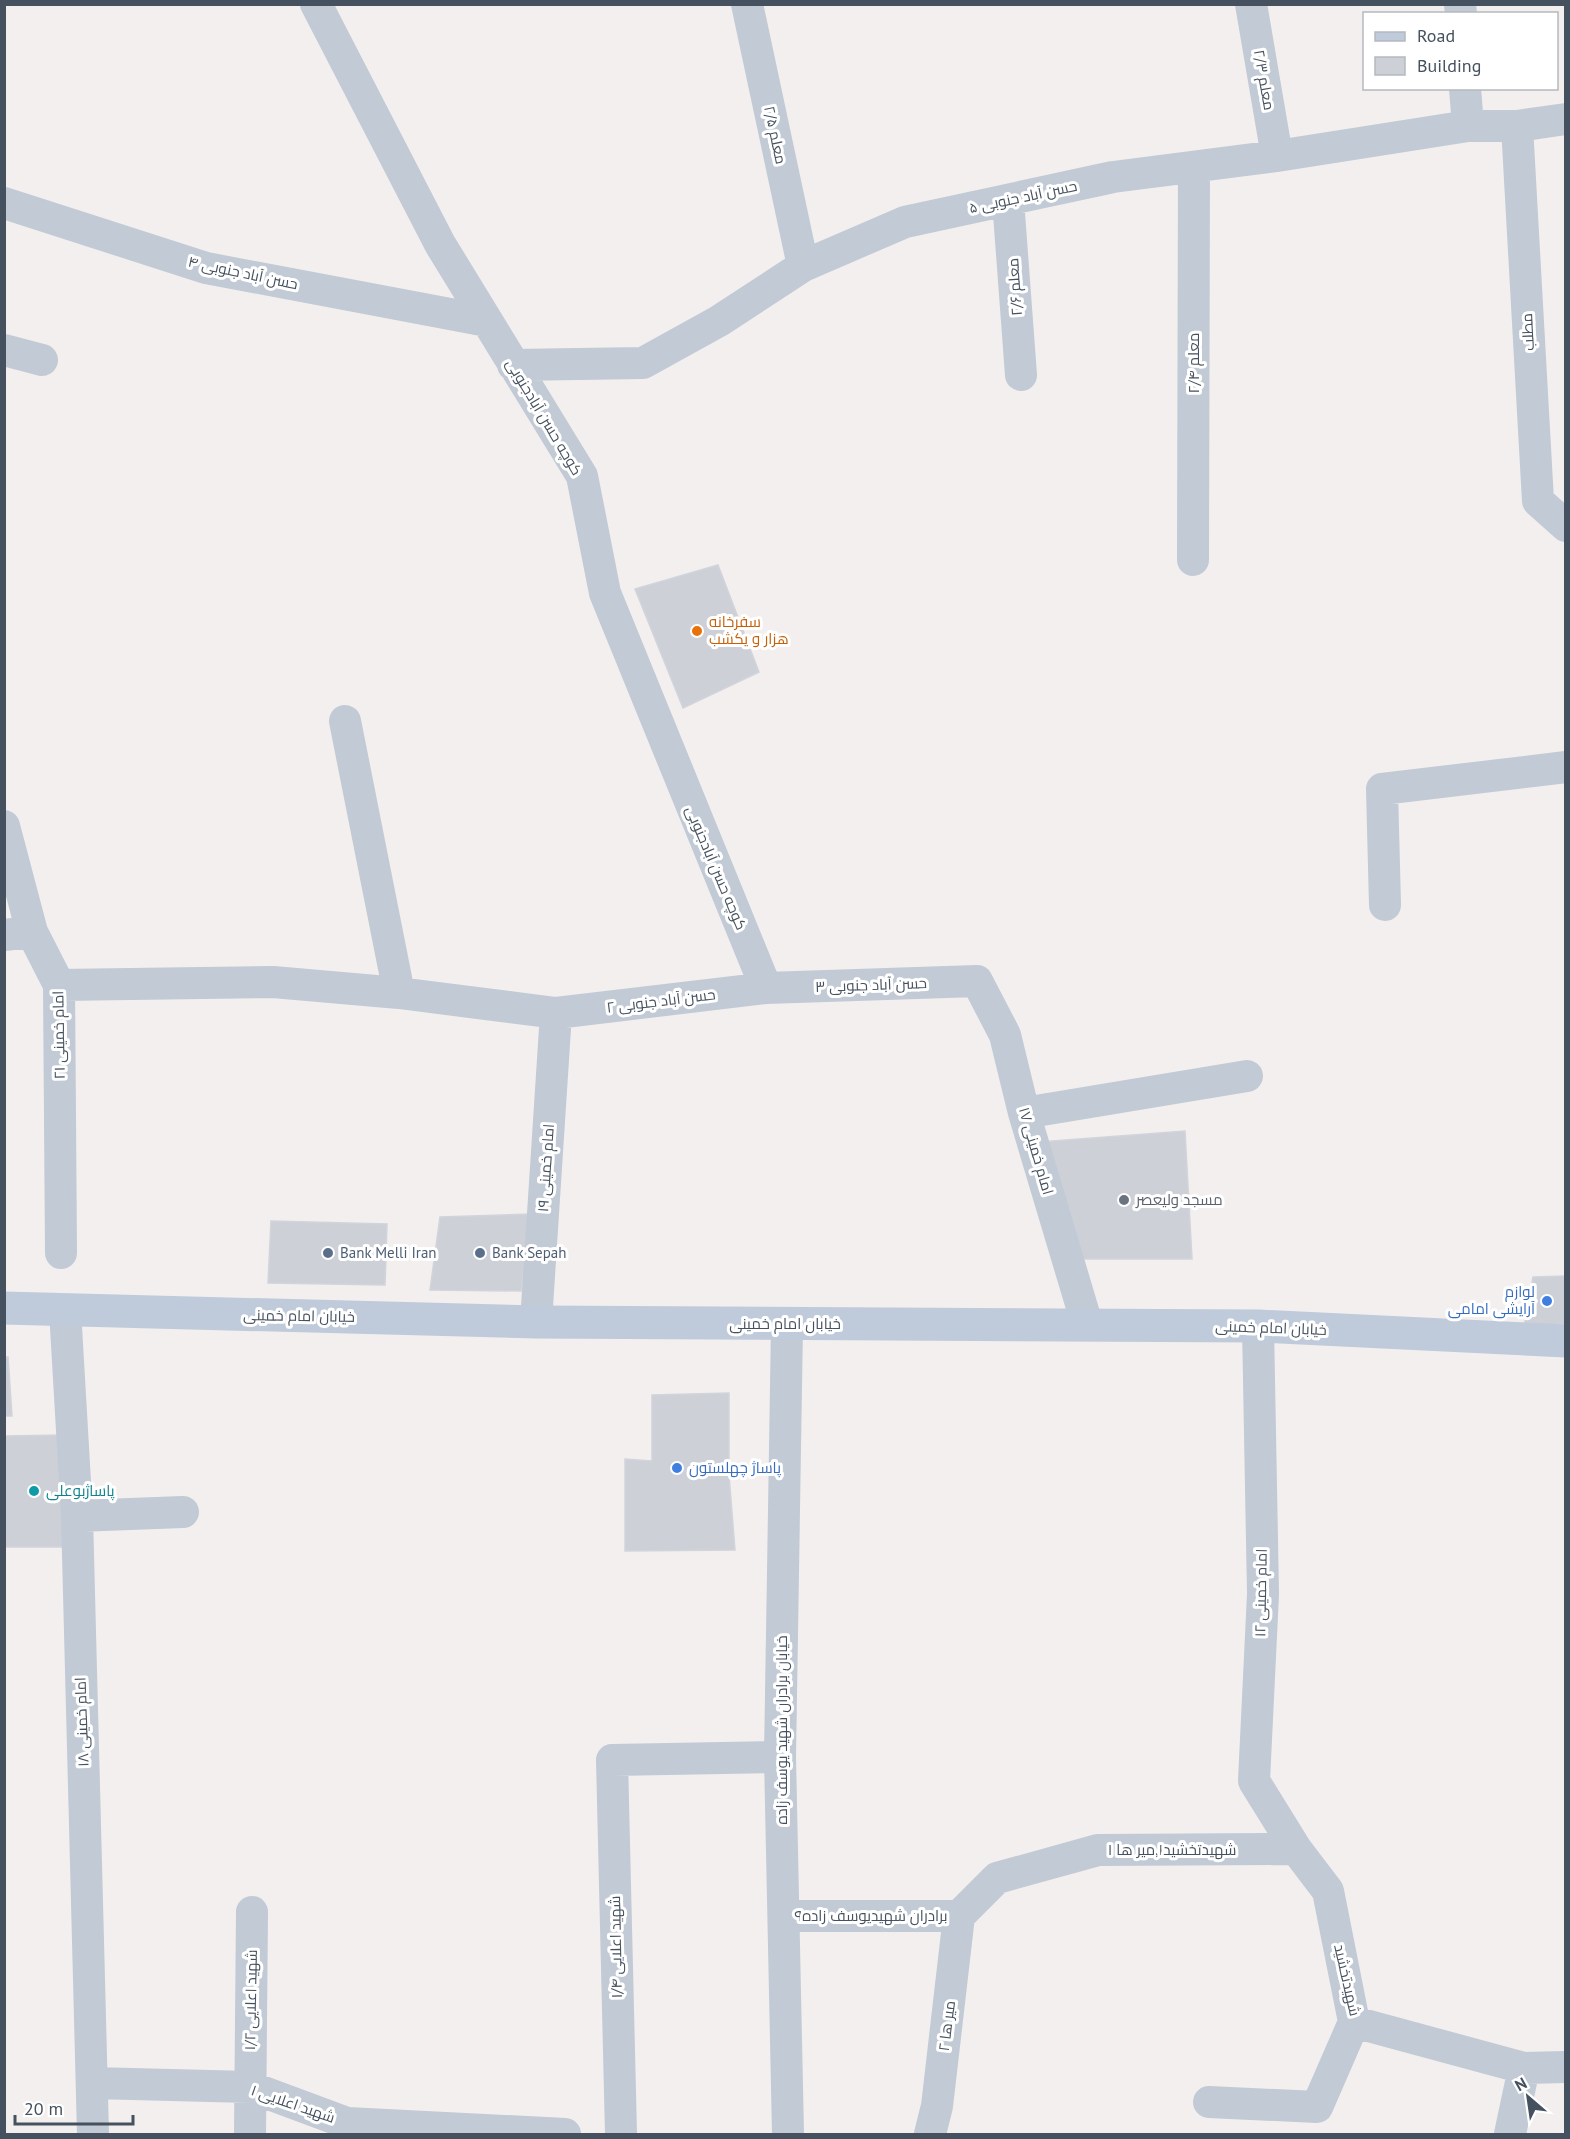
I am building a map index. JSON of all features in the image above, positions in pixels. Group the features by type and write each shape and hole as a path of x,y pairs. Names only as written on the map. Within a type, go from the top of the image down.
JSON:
{"main road":[{"name":"خیابان امام خمینی","path":"4,1308 536,1322 1258,1326 1566,1341"}],"street":[{"name":"کوچه حسن آبادجنوبی","path":"316,4 440,244 582,476 605,593 766,988"},
{"name":"معلم ۲/۵","path":"747,4 803,266"},
{"name":"معلم ۲/۳","path":"1251,4 1277,156"},
{"path":"1465,90 1468,126"},
{"name":"حسن آباد جنوبی ۵","path":"513,364 643,363 719,321 803,266 905,222 1113,177 1277,156 1468,126 1517,126 1566,119"},
{"name":"مطلب","path":"1517,126 1538,501 1566,526"},
{"name":"معلم ۲/۴","path":"1193,560 1194,167"},
{"name":"معلم ۲/۶","path":"1008,200 1021,375"},
{"name":"حسن آباد جنوبی ۴","path":"4,202 206,268 487,321"},
{"path":"4,350 42,360"},
{"path":"345,721 399,993"},
{"path":"1384,905 1382,789 1566,767"},
{"name":"امام خمینی ۲۱","path":"4,826 18,933 59,985 61,1253"},
{"name":"حسن آباد جنوبی ۳","path":"766,988 977,981"},
{"name":"امام خمینی ۱۷","path":"977,981 1005,1035 1024,1113 1088,1324"},
{"name":"حسن آباد جنوبی ۲","path":"59,985 273,982 399,993 556,1013 766,988"},
{"name":"امام خمینی ۱۹","path":"536,1322 556,1013"},
{"path":"1024,1113 1247,1076"},
{"name":"امام خمینی ۱۸","path":"65,1310 77,1516 93,2134"},
{"name":"خیابان برادران شهید یوسف زاده","path":"787,1325 780,1757 788,2134"},
{"name":"امام خمینی ۱۲","path":"1258,1326 1263,1594 1254,1780 1296,1849"},
{"path":"77,1516 183,1512"},
{"name":"شهید اعلایی ۱/۴","path":"621,2134 612,1760 780,1757"},
{"name":"شهیدتخشید۱,میر ها ۱","path":"959,1916 997,1878 1098,1850 1296,1849"},
{"name":"شهیدتخشید","path":"1296,1849 1328,1891 1354,2022 1524,2068 1566,2067"},
{"name":"شهید اعلایی ۱/۲","path":"250,2134 252,1912"},
{"name":"برادران شهیدیوسف زاده۹","path":"784,1917 959,1916"},
{"name":"میر ها ۲","path":"930,2134 937,2106 959,1916"},
{"path":"1209,2102 1317,2107 1354,2022"},
{"path":"1510,2134 1524,2068"},
{"name":"شهید اعلایی ۱","path":"92,2083 250,2087 347,2123 565,2134"}],"building":[{"name":"سفرخانه هزار و یکشب","path":"718,565 759,672 683,708 635,589"},
{"name":"مسجد ولیعصر","path":"1185,1131 1192,1259 1079,1259 1040,1142"},
{"name":"Bank Sepah","path":"530,1214 521,1291 430,1290 440,1217"},
{"name":"Bank Melli Iran","path":"271,1221 387,1224 385,1285 268,1283"},
{"name":"لوازم آرایشی امامی","path":"1566,1276 1566,1324 1524,1327 1533,1277"},
{"path":"4,1357 8,1357 12,1416 4,1416"},
{"name":"پاساژ چهلستون","path":"729,1393 729,1475 735,1550 625,1551 625,1459 652,1461 652,1395"},
{"name":"پاساژبوعلی","path":"64,1435 65,1547 4,1547 4,1436"}],"place":[{"name":"سفرخانه هزار و یکشب","path":"697,631"},
{"name":"مسجد ولیعصر","path":"1124,1200"},
{"name":"Bank Melli Iran","path":"328,1253"},
{"name":"Bank Sepah","path":"480,1253"},
{"name":"لوازم آرایشی امامی","path":"1547,1301"},
{"name":"پاساژ چهلستون","path":"677,1468"},
{"name":"پاساژبوعلی","path":"34,1491"}]}
